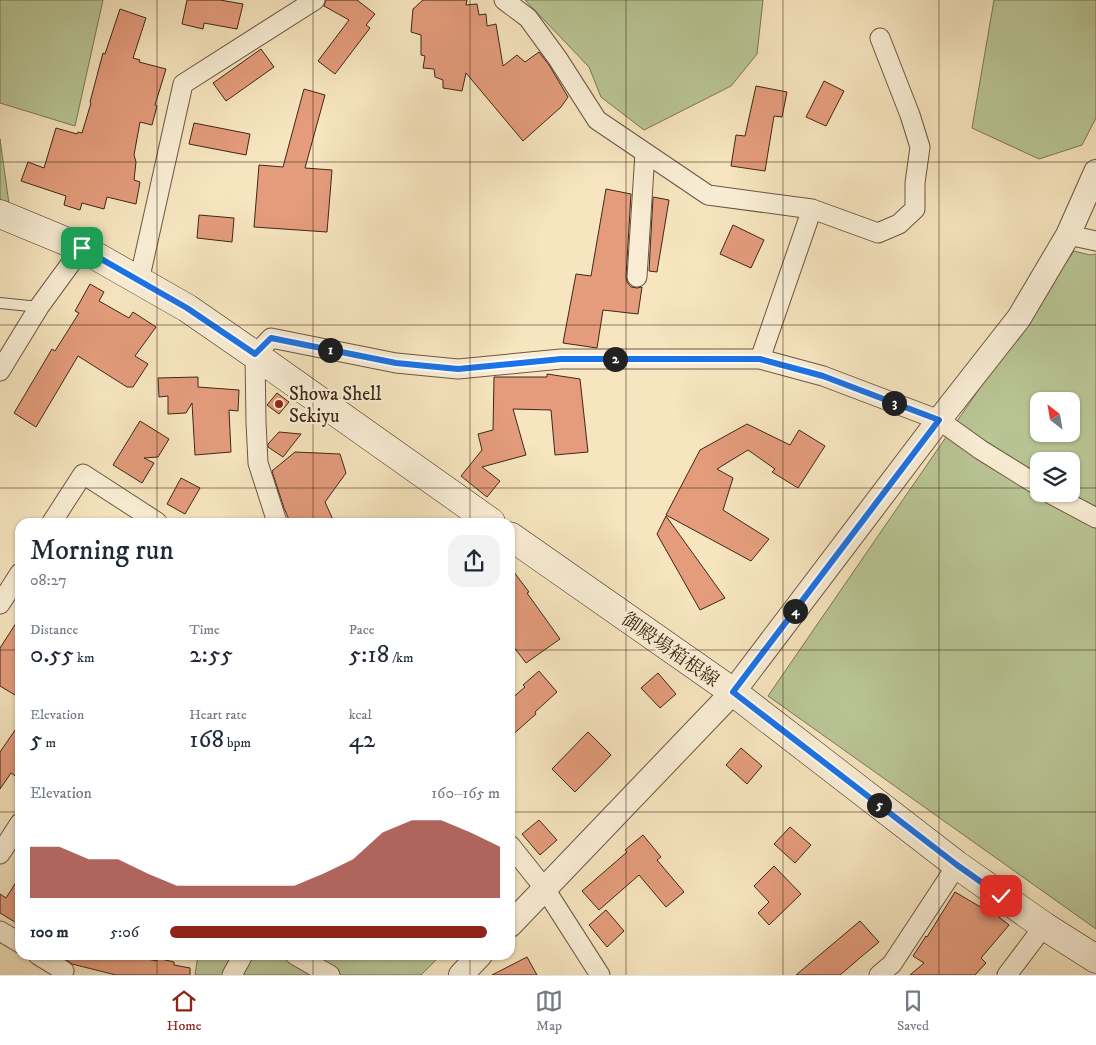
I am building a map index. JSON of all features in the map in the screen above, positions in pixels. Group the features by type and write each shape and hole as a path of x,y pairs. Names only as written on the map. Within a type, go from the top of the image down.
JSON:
{"main road":[{"path":"0,214 82,248 187,308 255,354 485,518"},
{"name":"御殿場箱根線","path":"515,539 733,692 957,865 1096,960"}],"street":[{"path":"139,281 182,84 314,0"},
{"path":"504,0 528,18 558,59 597,120 708,195 812,209 878,233 899,224 914,209 920,147 910,115 880,38"},
{"path":"637,277 645,152"},
{"path":"515,920 733,692 939,420 1019,318 1068,235 1096,172"},
{"path":"760,359 812,209"},
{"path":"1068,235 1096,241"},
{"path":"0,371 39,307 82,248"},
{"path":"276,518 258,463 256,422 255,354 271,338 396,363 458,369 561,359 760,359 823,376 939,420 981,450 1030,480"},
{"path":"55,518 83,474 151,518"},
{"path":"1066,502 1096,518"},
{"path":"0,604 15,581"},
{"path":"0,854 15,830"},
{"path":"515,851 545,889 600,975"},
{"path":"879,975 892,964 957,865"},
{"path":"1007,975 1044,926"},
{"path":"0,931 15,941"},
{"path":"50,960 66,967"},
{"path":"232,975 240,960"},
{"path":"304,960 330,975"},
{"path":"461,975 475,960"}],"lane":[{"path":"0,303 39,307"}],"green space":[{"path":"0,0 103,0 75,126 0,103"},
{"path":"525,0 763,0 757,54 731,86 644,130 601,97 589,67"},
{"path":"994,0 1096,0 1096,118 1082,145 1039,159 972,128"},
{"path":"0,139 9,204 0,200"},
{"path":"1074,251 1090,255 1096,254 1096,929 768,696"},
{"path":"197,960 436,960 421,975 195,975"}],"building":[{"path":"187,0 220,0 243,4 237,29 204,23 203,29 182,24"},
{"path":"326,0 357,0 375,14 366,25 370,28 335,74 318,61 349,20 324,6"},
{"path":"423,0 467,0 466,5 477,4 479,15 486,14 487,26 496,24 503,66 517,55 525,62 539,52 568,97 561,107 523,141 466,73 462,91 443,88 443,80 435,77 434,69 423,68 425,56 421,55 421,35 411,32 413,9"},
{"path":"120,9 146,18 133,58 140,60 139,62 166,69 155,105 157,106 152,125 140,122 134,155 136,162 134,180 140,182 136,204 107,197 104,209 82,203 80,210 64,205 66,196 21,181 28,162 44,168 56,128 77,134 78,132 82,133 103,53 105,54"},
{"path":"261,49 274,67 226,101 213,83"},
{"path":"824,81 844,91 826,126 806,117"},
{"path":"756,86 787,92 782,117 774,116 765,171 731,166 736,135 745,136"},
{"path":"304,89 325,95 305,168 332,170 327,232 254,227 259,165 283,167"},
{"path":"194,123 250,134 246,155 189,144"},
{"path":"606,189 631,194 626,277 631,287 642,287 638,314 603,310 597,348 563,343 576,274 591,276"},
{"path":"653,197 669,200 657,272 649,271"},
{"path":"199,215 234,218 232,242 197,238"},
{"path":"733,225 764,240 751,268 720,254"},
{"path":"90,284 104,292 99,301 129,318 133,312 156,327 135,356 148,364 133,387 127,387 78,356 36,427 14,413 52,349 55,351 79,313 75,311"},
{"path":"547,374 580,379 588,452 555,455 551,410 513,409 526,455 482,467 500,481 487,497 461,476 482,450 478,434 493,430 494,377 547,377"},
{"path":"198,377 198,387 239,390 238,411 229,410 231,452 195,455 192,403 186,413 168,414 168,396 159,397 158,378"},
{"path":"277,393 289,402 279,414 267,405"},
{"path":"140,421 169,439 158,457 144,458 154,463 142,483 113,465"},
{"path":"747,424 790,445 799,430 825,446 798,488 772,472 775,469 748,450 717,469 733,478 723,510 769,539 751,561 666,515 700,450"},
{"path":"279,432 301,434 283,457 268,447 268,444"},
{"path":"295,452 340,454 346,473 325,502 332,518 288,518 272,471"},
{"path":"181,478 200,488 185,514 167,504"},
{"path":"666,516 725,598 700,610 657,534"},
{"path":"515,574 560,639 526,663 515,649"},
{"path":"15,625 15,695 0,686 0,648"},
{"path":"539,671 557,692 515,733 515,696 525,687 523,685"},
{"path":"658,673 676,694 660,708 641,688"},
{"path":"15,730 15,776 11,773 0,789 0,752"},
{"path":"588,732 611,755 575,792 552,769"},
{"path":"741,748 762,766 747,784 726,765"},
{"path":"539,820 557,840 540,855 522,834"},
{"path":"790,827 811,845 795,863 774,844"},
{"path":"643,835 661,857 657,860 684,892 666,907 639,875 599,910 582,891 627,852 625,850"},
{"path":"774,866 801,894 769,925 758,913 769,902 754,886"},
{"path":"15,884 15,922 0,913 0,894 6,898"},
{"path":"955,892 989,912 990,910 1009,925 981,958 986,963 975,975 910,975 924,963 913,956"},
{"path":"606,910 624,931 607,947 589,925"},
{"path":"860,921 879,942 840,975 796,975"},
{"path":"527,957 537,975 492,975"},
{"path":"67,960 166,960 174,962 174,965 190,968 190,975 116,975 72,964"}],"place":[{"name":"Showa Shell Sekiyu","path":"279,404"}],"route":[{"path":"82,248 187,308 255,354 271,338 396,363 458,369 561,359 760,359 823,376 939,420 733,692 957,865 1001,896"}]}
